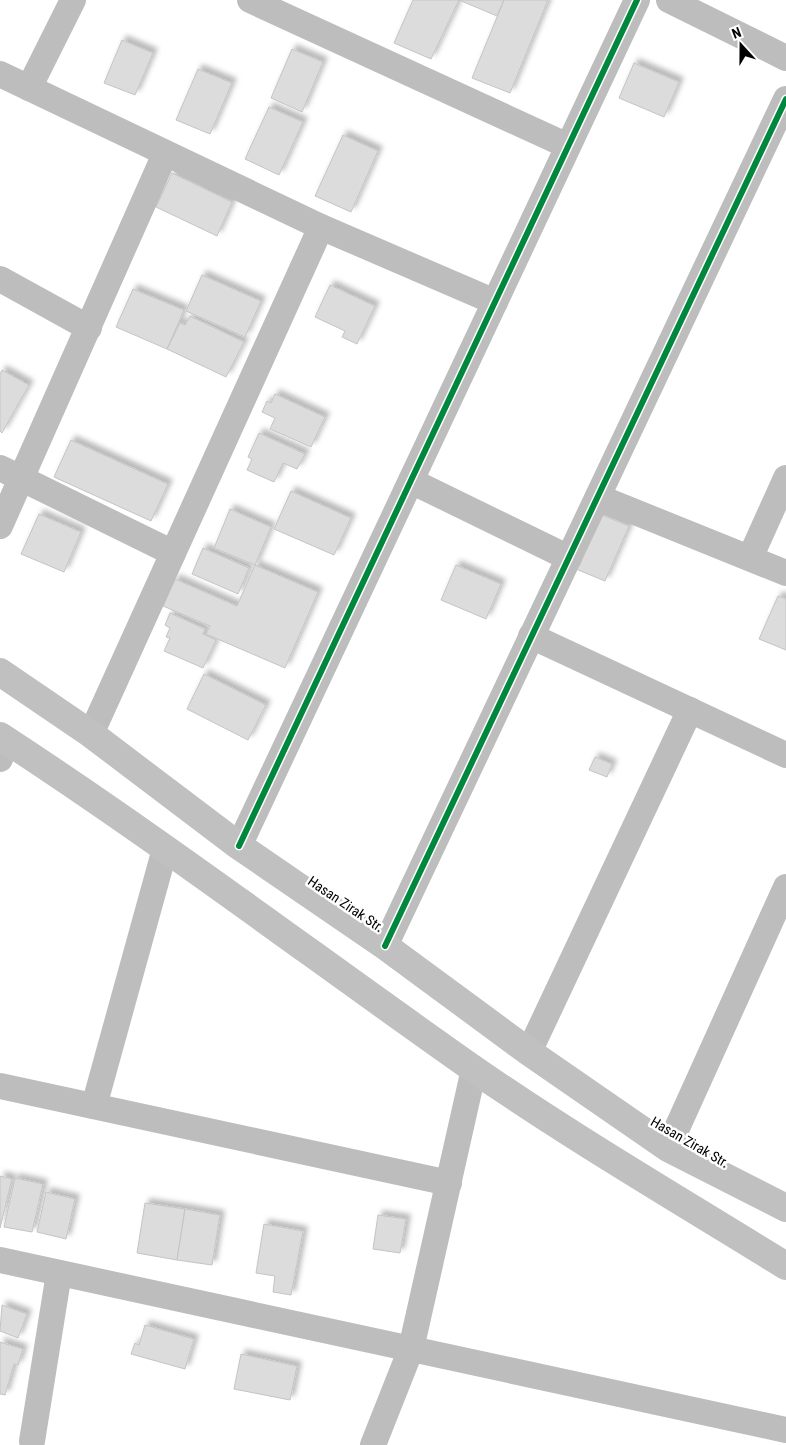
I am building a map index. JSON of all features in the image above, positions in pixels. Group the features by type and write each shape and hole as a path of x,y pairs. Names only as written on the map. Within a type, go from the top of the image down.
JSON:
{"main road":[{"name":"Hasan Zirak Str.","path":"0,672 90,734 239,846 385,946 529,1052 668,1148 786,1208"},
{"path":"1,744 165,849 474,1069 636,1174 786,1266"}],"street":[{"path":"29,88 73,0"},
{"path":"239,846 637,0"},
{"path":"669,0 786,58"},
{"path":"260,2 568,146"},
{"path":"0,74 321,227 495,302"},
{"path":"385,946 786,99"},
{"path":"0,526 10,473 89,328 165,154"},
{"path":"90,734 321,227"},
{"path":"0,279 89,328"},
{"path":"10,473 173,553"},
{"path":"750,558 786,478"},
{"path":"411,481 568,558"},
{"path":"598,497 786,572"},
{"path":"531,636 786,755"},
{"path":"529,1052 690,710"},
{"path":"94,1106 165,849"},
{"path":"668,1148 786,887"},
{"path":"373,1445 411,1349 474,1069"},
{"path":"0,1086 449,1183"},
{"path":"0,1260 786,1430"},
{"path":"32,1441 59,1273"}],"building":[{"path":"413,0 459,0 431,59 394,43"},
{"path":"459,0 504,0 497,16"},
{"path":"504,0 548,0 510,93 472,78"},
{"path":"122,40 153,53 135,95 104,83"},
{"path":"292,49 323,62 302,112 271,98"},
{"path":"634,63 679,82 664,117 619,98"},
{"path":"198,69 232,83 210,134 176,120"},
{"path":"269,107 303,122 279,175 245,159"},
{"path":"343,135 378,151 351,212 315,196"},
{"path":"172,173 232,202 217,236 156,207"},
{"path":"202,275 261,301 245,337 186,311"},
{"path":"330,285 375,306 357,344 342,337 345,331 315,317"},
{"path":"133,289 184,310 167,349 116,327"},
{"path":"190,316 244,342 226,377 167,349 180,323 185,325"},
{"path":"2,370 29,385 2,433 0,431 0,374"},
{"path":"275,394 325,417 311,447 270,429 275,418 262,412 267,401 271,403"},
{"path":"259,433 305,454 297,469 283,463 274,482 247,470 252,459 248,457"},
{"path":"71,440 168,484 151,521 54,477"},
{"path":"291,491 351,518 334,555 274,529"},
{"path":"230,509 271,527 255,565 214,548"},
{"path":"595,512 629,526 605,581 571,567"},
{"path":"39,514 81,532 64,572 21,554"},
{"path":"203,548 249,568 238,594 192,574"},
{"path":"255,565 318,592 285,668 206,634 210,626 163,606 175,579 237,606"},
{"path":"456,565 501,584 486,619 441,600"},
{"path":"778,596 786,599 786,650 759,639"},
{"path":"170,613 205,629 203,634 216,640 203,668 164,651 170,638 166,637 170,628 165,625"},
{"path":"204,674 266,705 248,740 187,709"},
{"path":"595,757 612,764 607,777 589,770"},
{"path":"0,1176 12,1179 0,1228"},
{"path":"15,1178 43,1184 32,1232 4,1227"},
{"path":"46,1192 75,1199 66,1239 37,1232"},
{"path":"145,1203 185,1209 177,1260 137,1253"},
{"path":"185,1209 220,1215 212,1265 177,1260"},
{"path":"378,1215 406,1219 400,1253 373,1249"},
{"path":"264,1224 303,1231 291,1295 273,1292 275,1276 256,1273"},
{"path":"2,1305 27,1314 18,1338 0,1331"},
{"path":"145,1325 194,1339 185,1369 131,1354 135,1343 139,1345"},
{"path":"0,1342 23,1349 18,1365 14,1364 5,1395 0,1394"},
{"path":"241,1354 297,1366 290,1400 234,1389"}],"cycle path":[{"path":"239,846 637,0"},
{"path":"385,946 786,99"}]}
